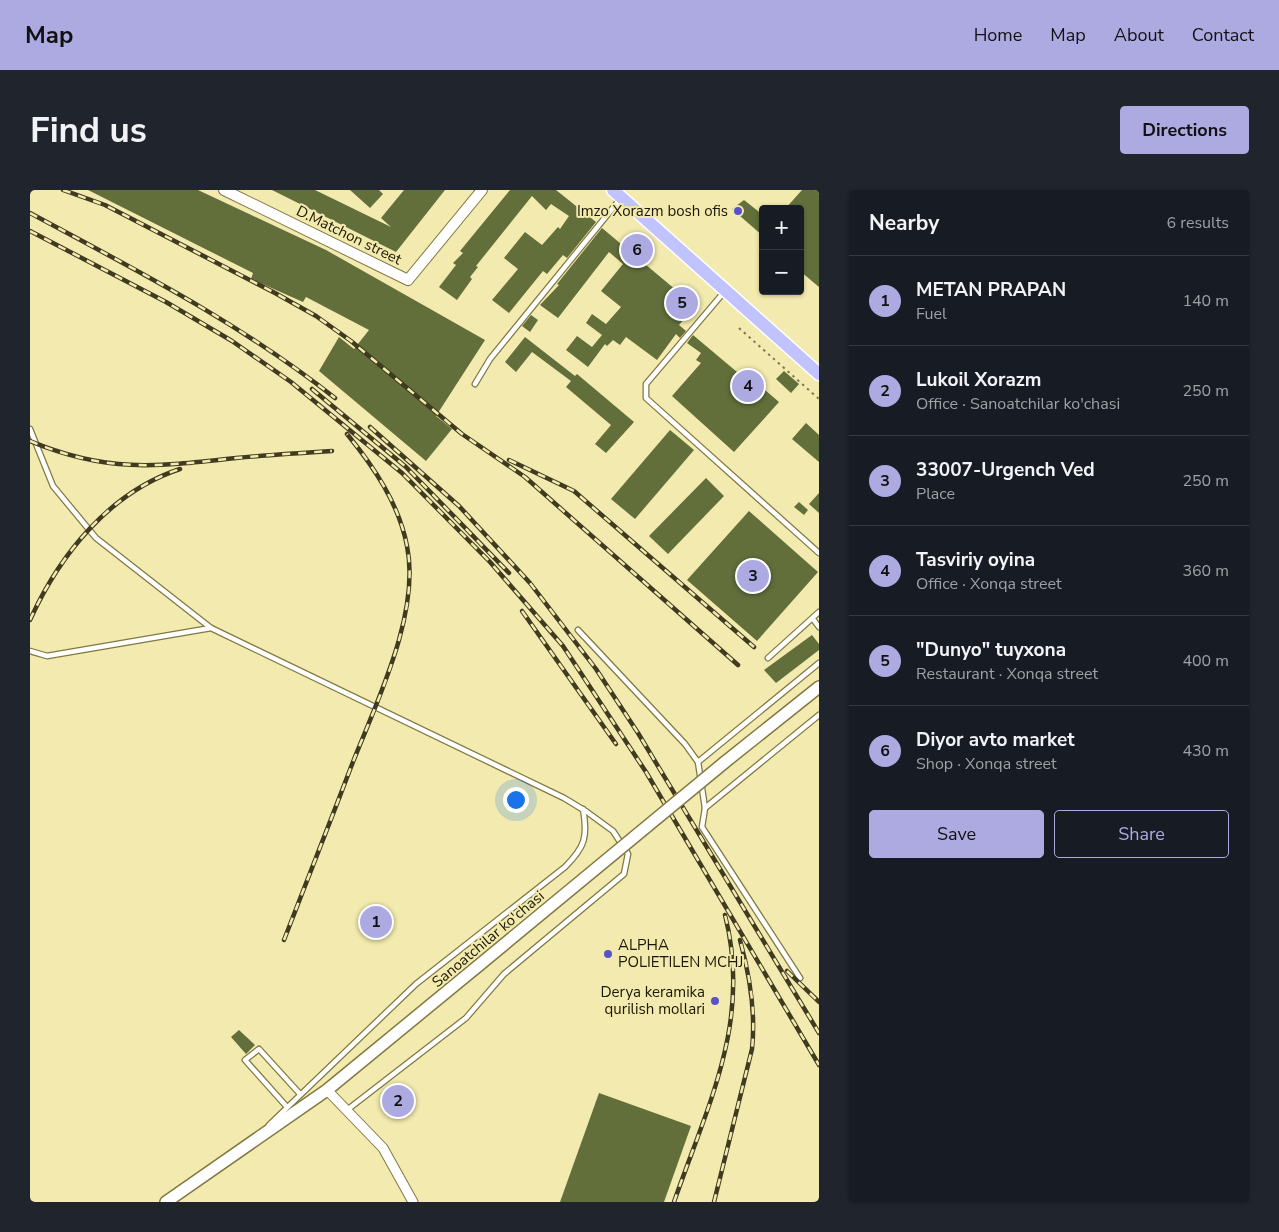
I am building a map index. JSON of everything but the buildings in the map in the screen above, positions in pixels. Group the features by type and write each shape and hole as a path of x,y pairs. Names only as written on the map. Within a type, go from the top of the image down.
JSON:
{"main road":[{"path":"618,194 819,374"},
{"name":"Sanoatchilar ko'chasi","path":"166,1202 240,1153 327,1090 725,762 819,687"}],"street":[{"name":"D.Matchon street","path":"224,190 408,280 482,190"},
{"path":"327,1090 383,1148 414,1202"}],"lane":[{"path":"475,384 490,359 618,194"},
{"path":"726,290 646,384 646,398 819,553"},
{"path":"30,429 53,486 96,538 211,628 375,705 583,809 613,831 628,854 624,874 504,974 466,1018 347,1110"},
{"path":"768,658 819,612"},
{"path":"813,619 819,627"},
{"path":"30,651 48,656 211,628"},
{"path":"578,630 679,736 698,762 706,808 702,827 800,978"},
{"path":"698,762 819,663"},
{"path":"706,808 819,715"},
{"path":"240,1153 416,984 565,867 580,852 587,830 583,809"},
{"path":"287,1107 246,1060 251,1054 259,1049 300,1094"}],"path":[{"path":"739,328 819,399"}],"railway":[{"path":"63,190 105,205 316,316 351,341 462,434 525,477 738,665"},
{"path":"30,213 148,277 225,322 262,345 335,398"},
{"path":"30,231 166,302 232,341 291,382 402,473 490,562 563,646 646,772 819,1065"},
{"path":"312,389 406,467 509,573"},
{"path":"370,427 459,506 530,583 596,669 638,733 819,1033"},
{"path":"284,940 383,688 402,629 408,600 410,572 407,546 398,515 376,473 347,434"},
{"path":"30,441 83,458 132,465 181,464 332,451"},
{"path":"509,460 574,491 754,647"},
{"path":"30,620 56,572 90,528 131,493 155,479 180,469"},
{"path":"522,611 616,744"},
{"path":"674,1202 712,1096 730,1027 733,991 732,954 725,915"},
{"path":"714,1202 752,1049 753,1021 751,994 740,940"},
{"path":"787,971 819,1002"}],"place":[{"name":"Imzo Xorazm bosh ofis","path":"738,211"},
{"name":"Diyor avto market","path":"637,250"},
{"name":"\"Dunyo\" tuyxona","path":"682,303"},
{"name":"Tasviriy oyina","path":"748,386"},
{"name":"33007-Urgench Ved","path":"753,576"},
{"name":"METAN PRAPAN","path":"376,922"},
{"name":"ALPHA POLIETILEN MCHJ","path":"608,954"},
{"name":"Derya keramika qurilish mollari","path":"715,1001"},
{"name":"Lukoil Xorazm","path":"398,1101"}]}
